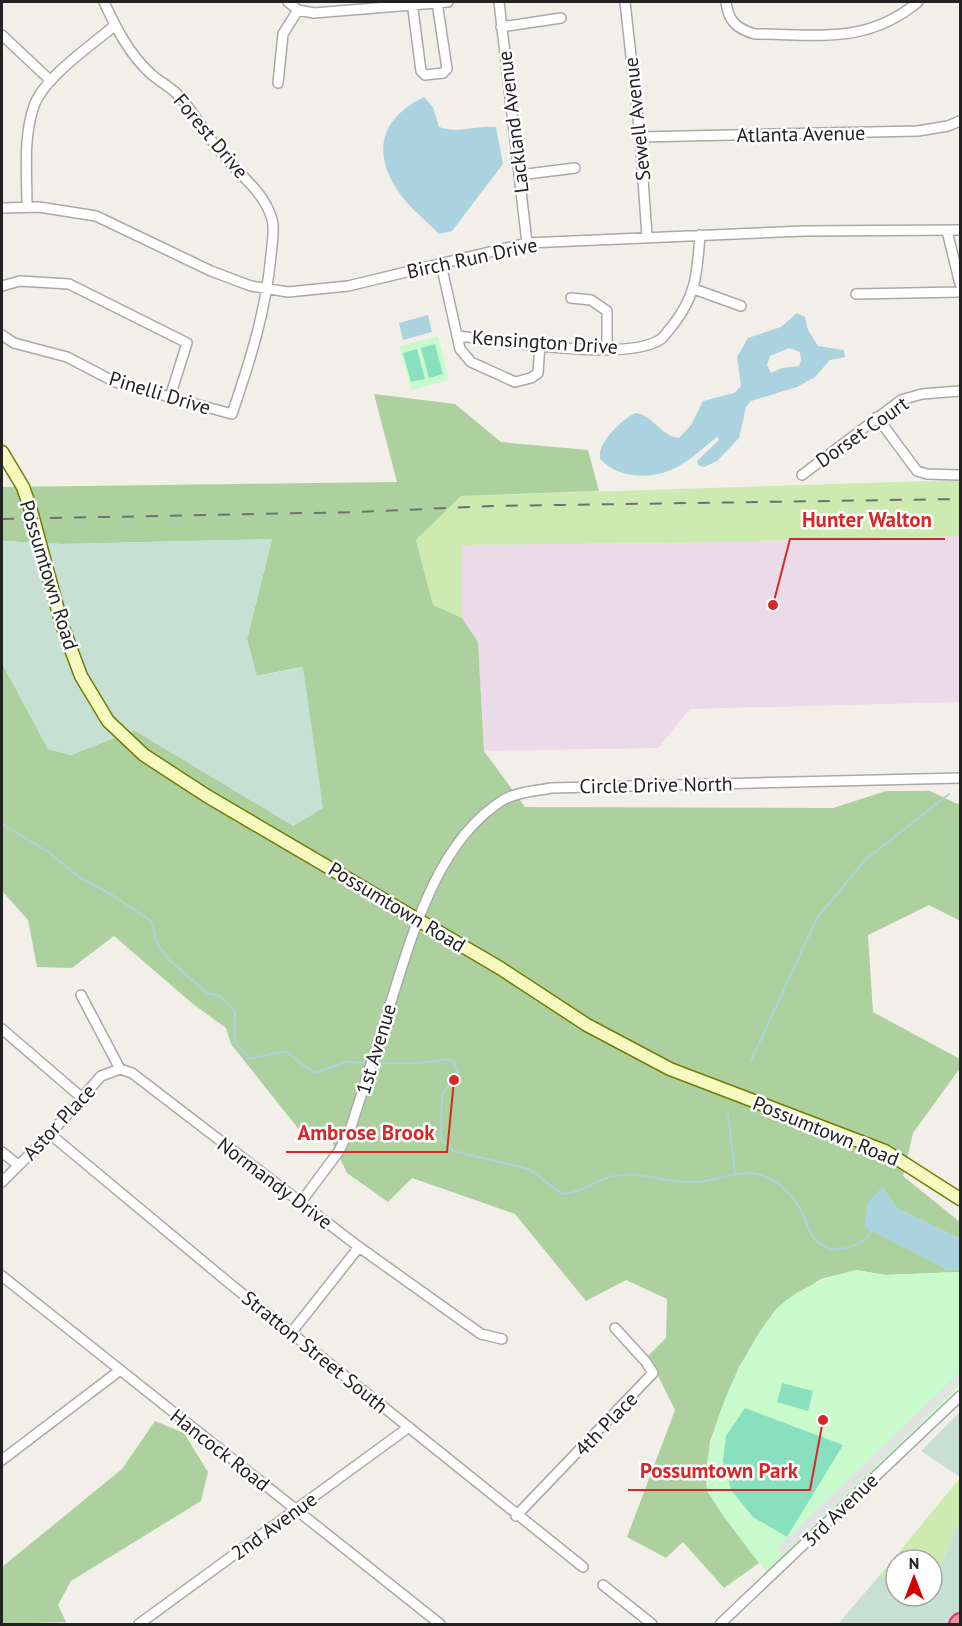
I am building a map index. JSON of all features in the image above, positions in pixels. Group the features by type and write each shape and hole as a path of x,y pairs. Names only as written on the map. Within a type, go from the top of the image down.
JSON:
{"main road":[{"name":"Possumtown Road","path":"2,452 23,488 30,507 62,625 81,676 108,721 144,755 198,790 417,919 587,1025 663,1065 885,1152 960,1199"}],"street":[{"name":"Forest Drive","path":"104,2 114,26 130,50 151,74 172,89 190,108 223,155 262,196 273,221 268,289"},
{"path":"288,2 298,10 314,13 413,3 448,2"},
{"path":"413,3 421,71 425,75 443,73 447,69 437,2"},
{"name":"Lackland Avenue","path":"499,2 527,243"},
{"name":"Sewell Avenue","path":"625,2 640,137 647,236"},
{"path":"726,2 731,21 740,30 755,34 846,34 873,29 889,22 918,2"},
{"path":"278,83 283,34 298,10"},
{"path":"501,27 561,18"},
{"path":"27,207 28,128 34,105 51,81 114,26"},
{"path":"2,35 51,81"},
{"name":"Atlanta Avenue","path":"640,137 918,131 948,126 960,121"},
{"path":"519,175 575,168"},
{"name":"Birch Run Drive","path":"2,208 70,210 96,216 212,271 251,286 307,292 348,286 527,243 647,236 960,230"},
{"path":"947,231 960,284"},
{"name":"Kensington Drive","path":"441,264 457,336 608,350 645,347 662,338 680,316 694,289 700,235"},
{"path":"2,286 20,281 69,284 187,343 170,397"},
{"name":"Pinelli Drive","path":"2,335 14,343 67,357 115,382 232,414 259,335 268,289"},
{"path":"694,289 741,306"},
{"path":"856,294 960,292"},
{"path":"571,298 591,300 607,311 608,350"},
{"path":"457,336 460,349 471,363 515,382 531,378 538,373 540,344"},
{"name":"Dorset Court","path":"802,475 877,417 910,396 960,392"},
{"path":"877,417 917,471 927,474 960,475"},
{"name":"Circle Drive North","path":"417,919 459,843 480,817 505,798 551,788 960,778"},
{"name":"1st Avenue","path":"301,1202 339,1151 351,1127 417,919"},
{"path":"81,995 120,1069"},
{"path":"2,1029 81,1097"},
{"name":"Astor Place","path":"2,1182 50,1134 101,1076 120,1069"},
{"name":"Normandy Drive","path":"120,1069 132,1072 359,1247 481,1334 502,1339"},
{"name":"Stratton Street South","path":"50,1134 291,1333 582,1567"},
{"path":"2,1152 18,1166"},
{"path":"291,1333 359,1247"},
{"name":"Hancock Road","path":"2,1276 440,1624"},
{"name":"4th Place","path":"516,1516 653,1373 615,1328"},
{"path":"2,1460 119,1371"},
{"name":"3rd Avenue","path":"720,1624 960,1395"},
{"name":"2nd Avenue","path":"139,1624 409,1427"},
{"path":"603,1585 652,1624"}],"shaded area":[{"path":"960,536 960,702 690,709 658,748 484,751 478,642 462,618 461,545 672,543"},
{"path":"960,1372 960,1383 782,1555 776,1549"}],"green space":[{"path":"438,336 449,380 411,390 399,346"},
{"path":"435,344 443,374 429,378 421,348"},
{"path":"417,349 425,379 411,382 403,353"},
{"path":"374,394 455,404 501,442 588,450 599,491 461,496 416,540 433,605 462,618 478,642 484,751 525,807 833,808 886,791 930,791 960,805 960,921 929,905 868,935 873,1012 960,1059 960,1068 913,1133 903,1176 960,1222 960,1239 897,1208 882,1187 897,1243 948,1270 960,1270 960,1272 885,1275 856,1270 821,1279 776,1309 739,1367 710,1441 707,1491 766,1558 724,1588 683,1542 666,1558 627,1537 675,1410 648,1356 666,1338 667,1299 626,1280 586,1301 515,1214 412,1178 388,1202 347,1173 326,1129 308,1141 231,1044 226,1028 193,1004 114,936 72,968 37,967 28,920 2,891 2,663 48,749 71,755 134,730 294,826 302,667 256,676 247,639 272,539 62,544 2,541 2,487 397,482"},
{"path":"960,480 960,536 672,543 461,545 462,618 433,605 416,540 461,496"},
{"path":"272,539 247,639 257,676 303,667 323,808 294,826 134,730 71,755 48,749 2,663 2,541 62,544"},
{"path":"856,1270 885,1275 960,1272 960,1386 768,1574 707,1489 706,1469 717,1421 738,1370 751,1346 776,1310 802,1290"},
{"path":"782,1383 813,1391 808,1411 777,1402"},
{"path":"745,1408 843,1445 787,1537 753,1517 731,1490 723,1461 726,1436"},
{"path":"960,1412 960,1477 921,1451"},
{"path":"155,1421 184,1433 208,1472 201,1501 71,1581 58,1605 66,1622 2,1624 2,1567 122,1469"},
{"path":"960,1478 960,1520 944,1557 944,1548 902,1548"},
{"path":"960,1520 960,1613 949,1624 838,1624 880,1575 884,1578 884,1608 944,1608 944,1557"}],"water":[{"path":"424,97 433,107 439,127 460,130 496,127 503,164 452,231 439,234 398,191 385,162 383,149 385,136 398,114"},
{"path":"797,313 805,317 808,330 818,346 844,350 845,357 830,360 815,377 797,387 751,401 746,407 739,438 717,461 704,467 698,465 697,461 719,440 717,437 684,463 659,474 638,476 627,474 608,466 600,459 600,452 606,439 617,426 635,413 647,417 667,434 679,438 691,425 703,401 734,393 741,386 737,357 748,338 781,327","holes":["789,348 800,352 799,366 782,368 771,373 767,365 770,356"]},
{"path":"428,315 432,332 403,340 399,323"},
{"path":"882,1187 897,1208 960,1239 960,1270 948,1270 864,1227 868,1203"}],"waterway":[{"path":"751,1061 817,918 865,860 949,794"},
{"path":"2,824 50,853 79,877 112,895 151,921 157,943 169,960 207,993 220,996 235,1012 235,1043 250,1059 285,1051 314,1073 347,1062 370,1063"},
{"path":"375,1063 421,1063 447,1059 454,1062 458,1073 442,1094 441,1139 453,1151 529,1169 562,1194 575,1192 604,1179 621,1175 697,1182 744,1173 760,1175 781,1186 802,1212 813,1237 825,1246 833,1249 849,1248 863,1240 873,1229"},
{"path":"728,1111 735,1174"}],"railway":[{"path":"2,519 359,512 492,506 960,499"}],"place":[{"name":"Hunter Walton","path":"773,605"},
{"name":"Ambrose Brook","path":"454,1080"},
{"name":"Possumtown Park","path":"823,1420"}]}
